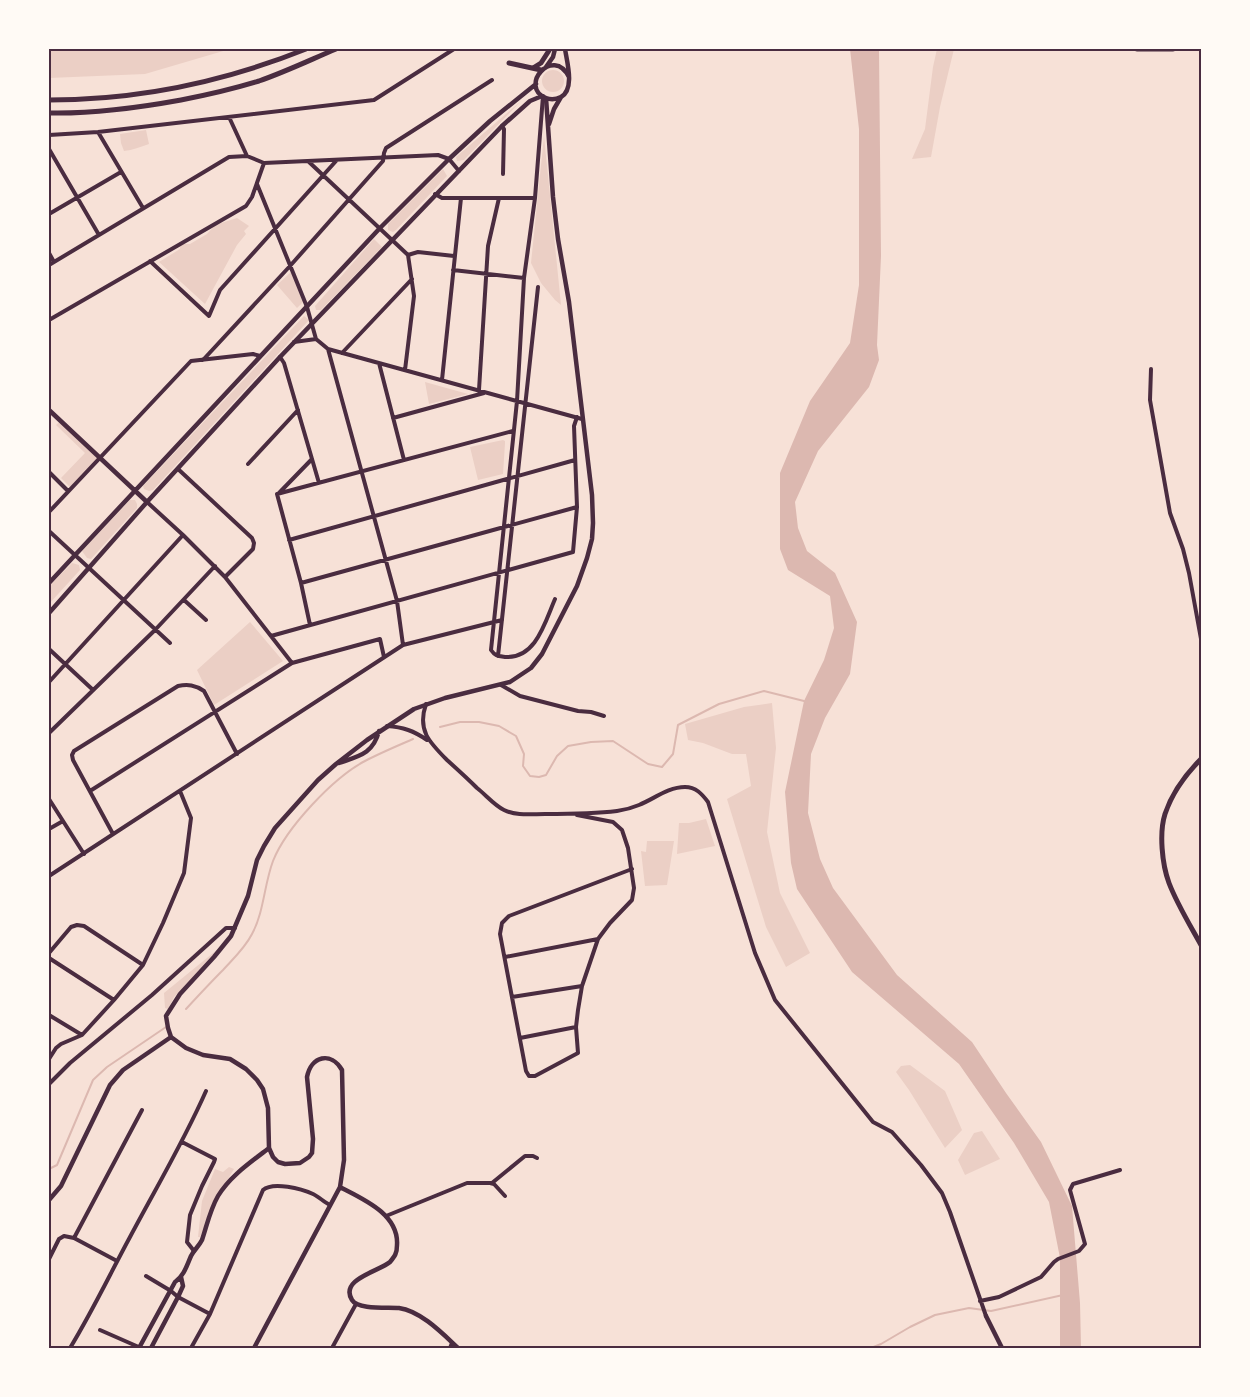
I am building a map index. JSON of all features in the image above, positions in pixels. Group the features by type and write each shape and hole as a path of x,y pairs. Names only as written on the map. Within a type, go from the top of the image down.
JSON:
{"main road":[{"path":"49,100 82,100 155,92 212,80 271,63 306,49"},
{"path":"49,113 78,114 157,104 215,93 258,81 336,49"},
{"path":"533,68 542,63 550,49"},
{"path":"1137,49 1173,49"},
{"path":"509,63 533,68 544,68"},
{"path":"1201,759 1190,770 1177,789 1165,814 1162,838 1163,860 1169,883 1201,945"}],"street":[{"path":"49,136 374,100 454,49"},
{"path":"555,49 553,57 538,74 536,84 539,92 544,97 551,99 562,96"},
{"path":"548,128 554,109 568,88 566,49"},
{"path":"544,68 551,66 560,67 568,77"},
{"path":"202,360 290,266 383,161 386,148 492,80"},
{"path":"49,583 380,228 490,121 536,84"},
{"path":"49,613 280,357 435,194 502,126 530,101 544,97"},
{"path":"254,1348 340,1187 344,1160 342,1070 335,1061 326,1058 315,1061 308,1069 313,1139 312,1153 300,1163 285,1164 278,1162 273,1157 269,1148 268,1108 263,1089 257,1080 246,1069 230,1059 202,1055 186,1048 171,1038 166,1016 180,994 231,936 248,896 257,860 275,828 318,780 336,764 387,726 414,709 426,704 510,682 531,668 542,654 577,586 592,539 593,504 580,418 569,302 557,231 544,97"},
{"path":"544,97 535,198 524,278 517,401 491,650 493,654 514,658 523,654 540,635 555,598"},
{"path":"229,117 248,156"},
{"path":"502,126 504,129 503,174"},
{"path":"98,132 143,208"},
{"path":"49,149 99,235"},
{"path":"49,265 229,157 248,156 264,163 438,156 449,159 459,171"},
{"path":"150,261 210,316 220,290 336,160"},
{"path":"308,161 408,255 414,296 405,370"},
{"path":"49,320 246,206 252,197 264,163"},
{"path":"49,214 121,172"},
{"path":"257,184 306,307 316,339 328,349 580,418"},
{"path":"435,194 442,198 535,198"},
{"path":"442,380 460,198"},
{"path":"479,390 488,246 500,198"},
{"path":"408,255 418,252 454,256"},
{"path":"49,253 54,262"},
{"path":"453,270 524,278"},
{"path":"342,353 412,279"},
{"path":"498,656 538,287"},
{"path":"294,342 316,339"},
{"path":"328,349 397,601 403,645"},
{"path":"49,512 191,361 253,354 260,356"},
{"path":"280,357 283,360 319,483"},
{"path":"379,363 404,460"},
{"path":"1151,369 1150,400 1170,513 1183,549 1189,573 1201,639"},
{"path":"393,418 486,392"},
{"path":"49,410 184,535 225,577 292,663"},
{"path":"248,464 298,410"},
{"path":"271,636 573,552 577,507 574,426 580,418"},
{"path":"277,494 513,431"},
{"path":"277,494 312,458"},
{"path":"289,540 575,460"},
{"path":"178,468 252,538 253,549 225,577"},
{"path":"49,472 68,491"},
{"path":"277,494 301,583 310,625"},
{"path":"301,583 577,507"},
{"path":"49,531 170,643"},
{"path":"49,682 184,535"},
{"path":"49,733 92,689 156,630 214,566"},
{"path":"184,600 206,620"},
{"path":"49,876 403,645 502,620"},
{"path":"90,791 292,663 380,639 384,657"},
{"path":"49,649 92,689"},
{"path":"114,834 73,760 72,755 74,751 178,686 187,685 196,686 204,692 237,754"},
{"path":"501,685 520,696 604,716"},
{"path":"426,704 422,723 429,741"},
{"path":"387,726 402,727 416,732 429,741 492,802 504,810 518,814 571,814 618,811 640,805 675,788 694,788 702,792 708,802 755,953 775,1000 873,1122 892,1132 921,1165 942,1193 980,1301 1002,1348"},
{"path":"336,764 367,752 377,740 379,732"},
{"path":"49,1059 61,1044 82,1035 143,965 184,873 191,818 180,790"},
{"path":"49,799 84,854"},
{"path":"571,814 613,822 622,830 628,848 632,869 634,888 632,900 598,939 582,986 576,1027 578,1053 533,1077 529,1076 526,1071 500,928 509,916 632,869"},
{"path":"49,829 62,821"},
{"path":"49,953 71,927 78,925 84,926 143,965"},
{"path":"49,1084 70,1063 152,995 226,928 235,928"},
{"path":"505,958 598,939"},
{"path":"49,958 114,1000"},
{"path":"512,996 582,986"},
{"path":"49,1015 82,1035"},
{"path":"520,1038 576,1027"},
{"path":"49,1200 60,1186 110,1085 123,1070 171,1038"},
{"path":"70,1348 85,1324 182,1142 206,1091"},
{"path":"74,1238 142,1110"},
{"path":"182,1142 214,1159 190,1216 187,1242 194,1251"},
{"path":"151,1348 183,1286 182,1278 194,1251 201,1242 218,1196 231,1180 269,1148"},
{"path":"492,1183 525,1156 537,1158"},
{"path":"980,1301 999,1298 1041,1277 1058,1259 1080,1251 1085,1244 1070,1190 1073,1184 1120,1170"},
{"path":"386,1216 467,1183 492,1183 505,1196"},
{"path":"191,1348 210,1314 263,1190 267,1186 300,1190 312,1194 330,1205"},
{"path":"340,1187 366,1201 386,1216 395,1227 398,1238 397,1253 388,1263 357,1280 351,1287 349,1294 352,1300 356,1304 364,1306 401,1308 413,1311 451,1346 458,1348"},
{"path":"49,1259 59,1239 64,1236 74,1238 117,1261"},
{"path":"146,1276 178,1297 210,1314"},
{"path":"100,1330 140,1348 176,1282 182,1278"},
{"path":"332,1348 356,1304"}],"shaded area":[{"path":"49,49 230,49 145,74 49,78"},
{"path":"850,49 879,49 881,256 877,345 879,360 869,387 818,451 795,502 798,528 807,551 835,573 857,622 850,674 825,718 811,754 808,813 820,859 833,888 897,975 972,1042 1041,1142 1072,1206 1080,1303 1081,1348 1060,1348 1060,1258 1049,1202 1014,1143 959,1064 852,972 797,889 791,863 785,792 804,701 824,660 834,628 830,596 788,570 780,549 780,473 810,401 850,343 859,285 859,129"},
{"path":"937,49 954,49 940,107 931,157 912,159 925,129"},
{"path":"553,70 561,73 564,81 561,89 553,92 545,89 542,81 545,73"},
{"path":"521,101 464,160 457,161 456,157"},
{"path":"146,130 149,144 124,151 120,134"},
{"path":"544,136 561,305 541,283 531,263"},
{"path":"443,169 447,176 396,230 393,232 388,230 388,224"},
{"path":"237,218 249,226 244,231 246,234 237,245 205,304 159,262 180,249 180,246 183,244 190,244 207,234 215,225"},
{"path":"374,239 382,247 321,310 316,310 315,306"},
{"path":"291,272 303,302 297,308 277,285"},
{"path":"304,316 309,320 153,490 144,489 143,486"},
{"path":"425,382 468,394 429,404"},
{"path":"59,422 98,459 70,487 61,478 85,453 56,425"},
{"path":"503,440 505,443 503,474 478,480 470,447"},
{"path":"130,500 135,500 137,508 91,559 87,558 82,551"},
{"path":"72,563 79,565 80,570 49,604 49,586"},
{"path":"250,622 283,661 214,705 197,670"},
{"path":"772,703 776,748 767,832 780,893 810,953 786,967 766,927 727,799 751,786 746,754 732,754 703,743 688,740 685,724 744,707"},
{"path":"706,819 715,846 677,854 679,823"},
{"path":"647,841 674,841 667,885 645,886 641,851 646,852"},
{"path":"218,949 220,951 174,997 168,1009 165,1008 164,993"},
{"path":"910,1065 945,1091 962,1130 945,1148 896,1072 901,1066"},
{"path":"982,1131 1000,1159 965,1175 958,1160 974,1133"},
{"path":"229,1167 234,1169 219,1194 200,1237 198,1237 202,1201 215,1169 223,1172"}],"waterway":[{"path":"440,727 460,722 479,722 499,726 516,736 524,754 523,766 530,776 539,777 546,775 557,756 568,746 591,742 613,741 648,764 662,767 673,754 678,725 719,704 764,691 804,701"},
{"path":"186,1009 235,957 249,939 259,917 273,861 279,848 299,819 325,791 352,769 413,739"},
{"path":"49,1169 57,1165 93,1080 107,1067 166,1027"},
{"path":"871,1348 935,1315 969,1308 991,1311 1063,1295"}]}
